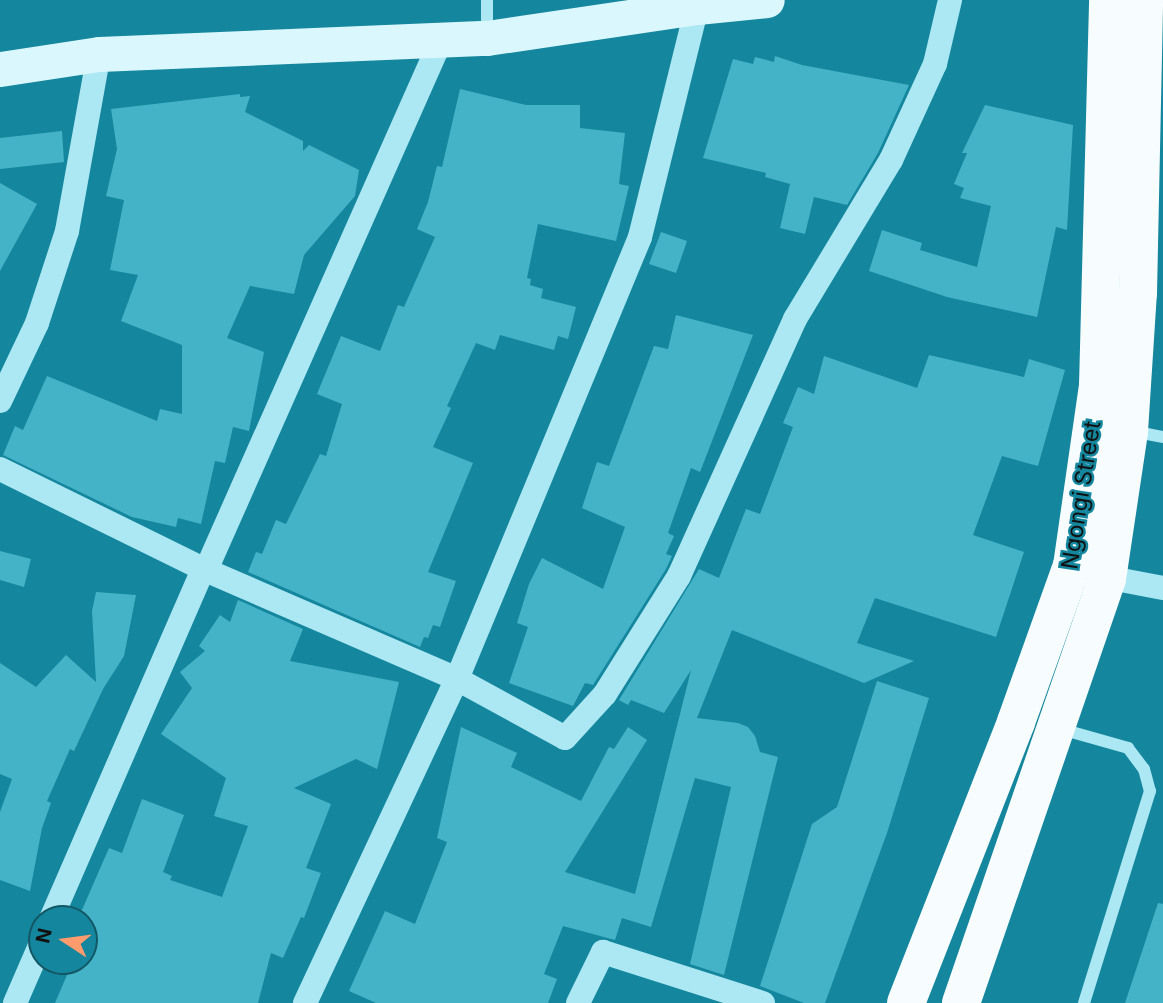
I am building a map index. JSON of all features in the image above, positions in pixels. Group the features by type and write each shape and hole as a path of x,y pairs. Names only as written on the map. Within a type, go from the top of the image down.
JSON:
{"main road":[{"name":"Ngongi Street","path":"906,1003 1016,722 1072,566 1098,386 1108,0"},
{"name":"Ngongi Street","path":"961,1003 1107,579 1146,434 1138,293 1144,0"}],"street":[{"path":"0,69 99,54 487,38 697,7 766,0"},
{"path":"0,469 203,569 457,679 565,738 605,694 679,576 795,319 891,160 935,65 950,0"},
{"path":"305,1003 457,679 639,237 697,7"},
{"path":"57,905 203,569 206,570 441,40"},
{"path":"0,401 37,323 67,231 99,54"},
{"path":"1072,566 1107,579 1163,588"},
{"path":"578,1003 603,952 763,1003"},
{"path":"15,1003 28,973"}],"lane":[{"path":"487,0 487,38"},
{"path":"1057,728 1128,748 1144,769 1150,791 1084,1003"}],"building":[{"path":"775,56 802,65 909,85 878,153 847,205 814,197 805,234 780,228 790,184 765,177 766,173 703,158 733,59 753,64 755,57 774,62"},
{"path":"460,89 526,105 580,105 580,128 625,133 619,184 629,186 616,241 538,224 527,278 531,279 530,285 543,289 541,298 576,307 568,339 558,336 554,350 500,335 495,350 476,343 447,406 451,408 433,447 473,463 428,572 456,581 440,627 433,625 428,638 424,637 420,647 248,572 256,552 262,554 276,520 286,524 320,454 326,456 342,404 317,394 341,336 380,351 398,305 404,307 435,237 417,229 428,202 437,166 442,167"},
{"path":"240,94 240,97 250,96 245,112 303,141 303,151 309,145 359,170 355,196 304,255 294,294 250,286 227,338 264,352 249,431 233,427 225,463 215,461 201,524 178,518 176,527 132,517 3,455 15,426 23,430 47,376 157,421 160,409 182,414 182,345 121,321 138,275 110,270 124,200 106,196 117,149 111,109"},
{"path":"985,105 1073,125 1067,230 1056,227 1037,317 947,297 869,271 882,230 922,243 920,250 977,267 991,206 960,198 964,188 954,184 967,153 962,153"},
{"path":"62,131 64,162 0,169 0,138"},
{"path":"0,183 37,204 0,271"},
{"path":"661,232 687,241 676,273 649,264"},
{"path":"676,315 753,335 700,472 691,468 668,533 674,536 666,554 672,556 666,569 593,685 585,683 573,706 509,683 528,627 517,623 529,584 542,558 603,589 625,527 582,508 597,462 609,466 654,346 668,349"},
{"path":"929,355 1024,377 1029,359 1065,370 1038,466 1002,456 973,535 1024,552 996,637 875,598 857,643 914,661 864,683 732,630 697,718 738,723 748,727 755,736 760,752 778,757 724,975 690,964 731,787 695,778 651,927 622,918 615,940 563,926 544,974 557,979 548,1003 376,1003 349,991 385,911 415,924 447,842 437,838 461,727 517,753 511,767 581,801 609,747 614,749 628,727 647,740 565,872 635,894 691,670 664,713 631,700 628,705 619,700 699,569 719,578 746,509 760,514 793,427 783,423 798,387 814,394 824,356 917,388"},
{"path":"0,551 31,559 24,587 0,580"},
{"path":"96,592 136,595 124,656 103,689 74,751 70,749 47,801 51,803 42,828 30,891 0,880 0,812 12,779 0,774 0,663 36,687 66,655 96,682 92,611"},
{"path":"238,600 303,629 290,661 399,682 377,769 356,759 294,788 331,804 306,868 321,873 304,918 301,917 283,958 271,953 258,1003 55,1003 67,975 98,975 98,905 84,905 109,848 122,853 142,799 184,815 163,872 172,876 170,880 222,897 248,826 214,816 226,778 161,734 192,688 180,672 205,651 199,646 220,615 230,622"},
{"path":"877,681 929,698 887,833 825,1003 804,1003 760,986 812,824 837,807"},
{"path":"1158,903 1163,904 1163,1003 1125,1003"}]}
